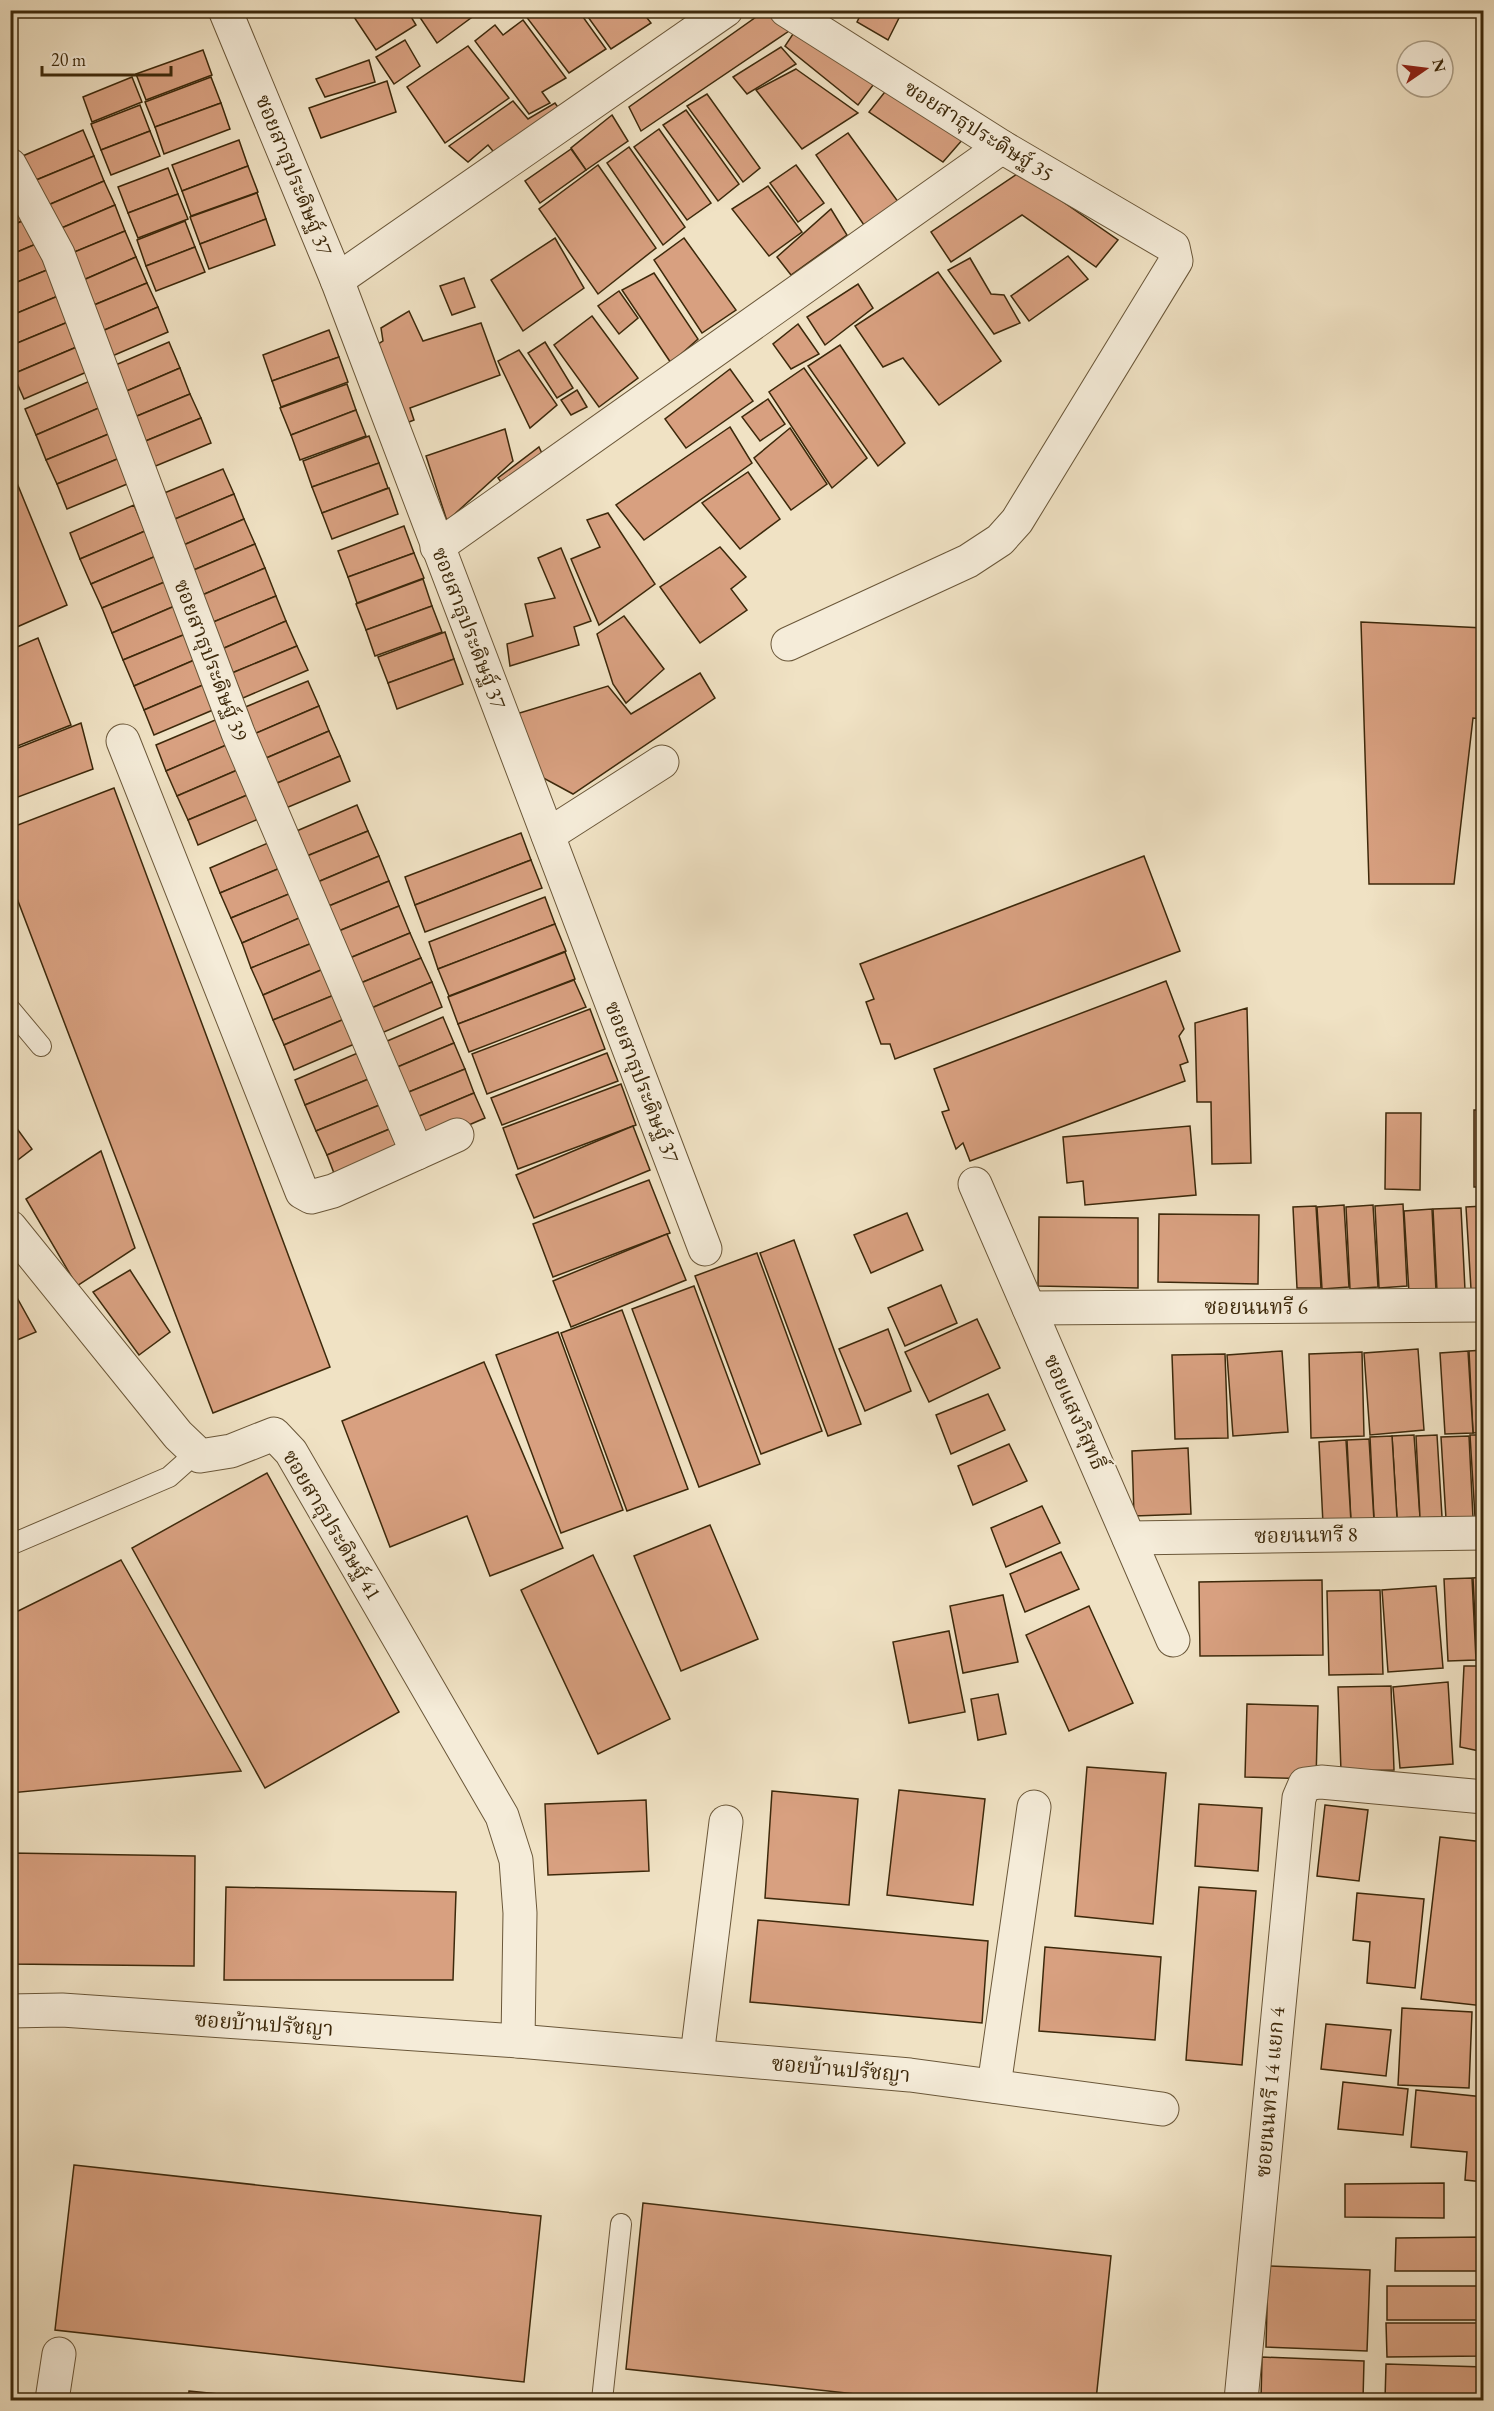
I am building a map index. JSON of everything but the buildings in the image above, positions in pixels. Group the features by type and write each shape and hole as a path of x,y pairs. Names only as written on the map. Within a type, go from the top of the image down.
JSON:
{"street":[{"path":"337,280 726,10"},
{"name":"ซอยสาธุประดิษฐ์ 35","path":"786,10 1002,147 1173,247 1176,261 1017,521 1000,540 968,561 788,644"},
{"name":"ซอยสาธุประดิษฐ์ 37","path":"234,14 705,1249"},
{"path":"437,547 1002,147"},
{"name":"ซอยสาธุประดิษฐ์ 39","path":"10,165 58,254 238,733 417,1153"},
{"path":"123,741 302,1192 311,1197 333,1191 457,1135"},
{"path":"548,835 662,762"},
{"name":"ซอยแสงวิสุทธิ์","path":"975,1184 1173,1640"},
{"path":"10,1227 178,1435 196,1453"},
{"name":"ซอยนนทรี 6","path":"1029,1308 1484,1305"},
{"name":"ซอยสาธุประดิษฐ์ 41","path":"196,1453 200,1456 231,1451 274,1434 291,1452 486,1786 502,1816 516,1860 520,1913 518,2041"},
{"name":"ซอยนนทรี 8","path":"1129,1538 1484,1533"},
{"name":"ซอยนนทรี 14 แยก 4","path":"1241,2400 1299,1798 1305,1784 1321,1782 1484,1797"},
{"path":"994,2086 1034,1807"},
{"path":"697,2056 726,1822"},
{"name":"ซอยบ้านปรัชญา","path":"10,2011 62,2010 518,2041 697,2056 910,2075 1162,2109"},
{"path":"52,2400 58,2354"}],"lane":[{"path":"10,1009 41,1046"},
{"path":"10,1545 169,1477 196,1453"},
{"path":"602,2400 621,2224"}]}
